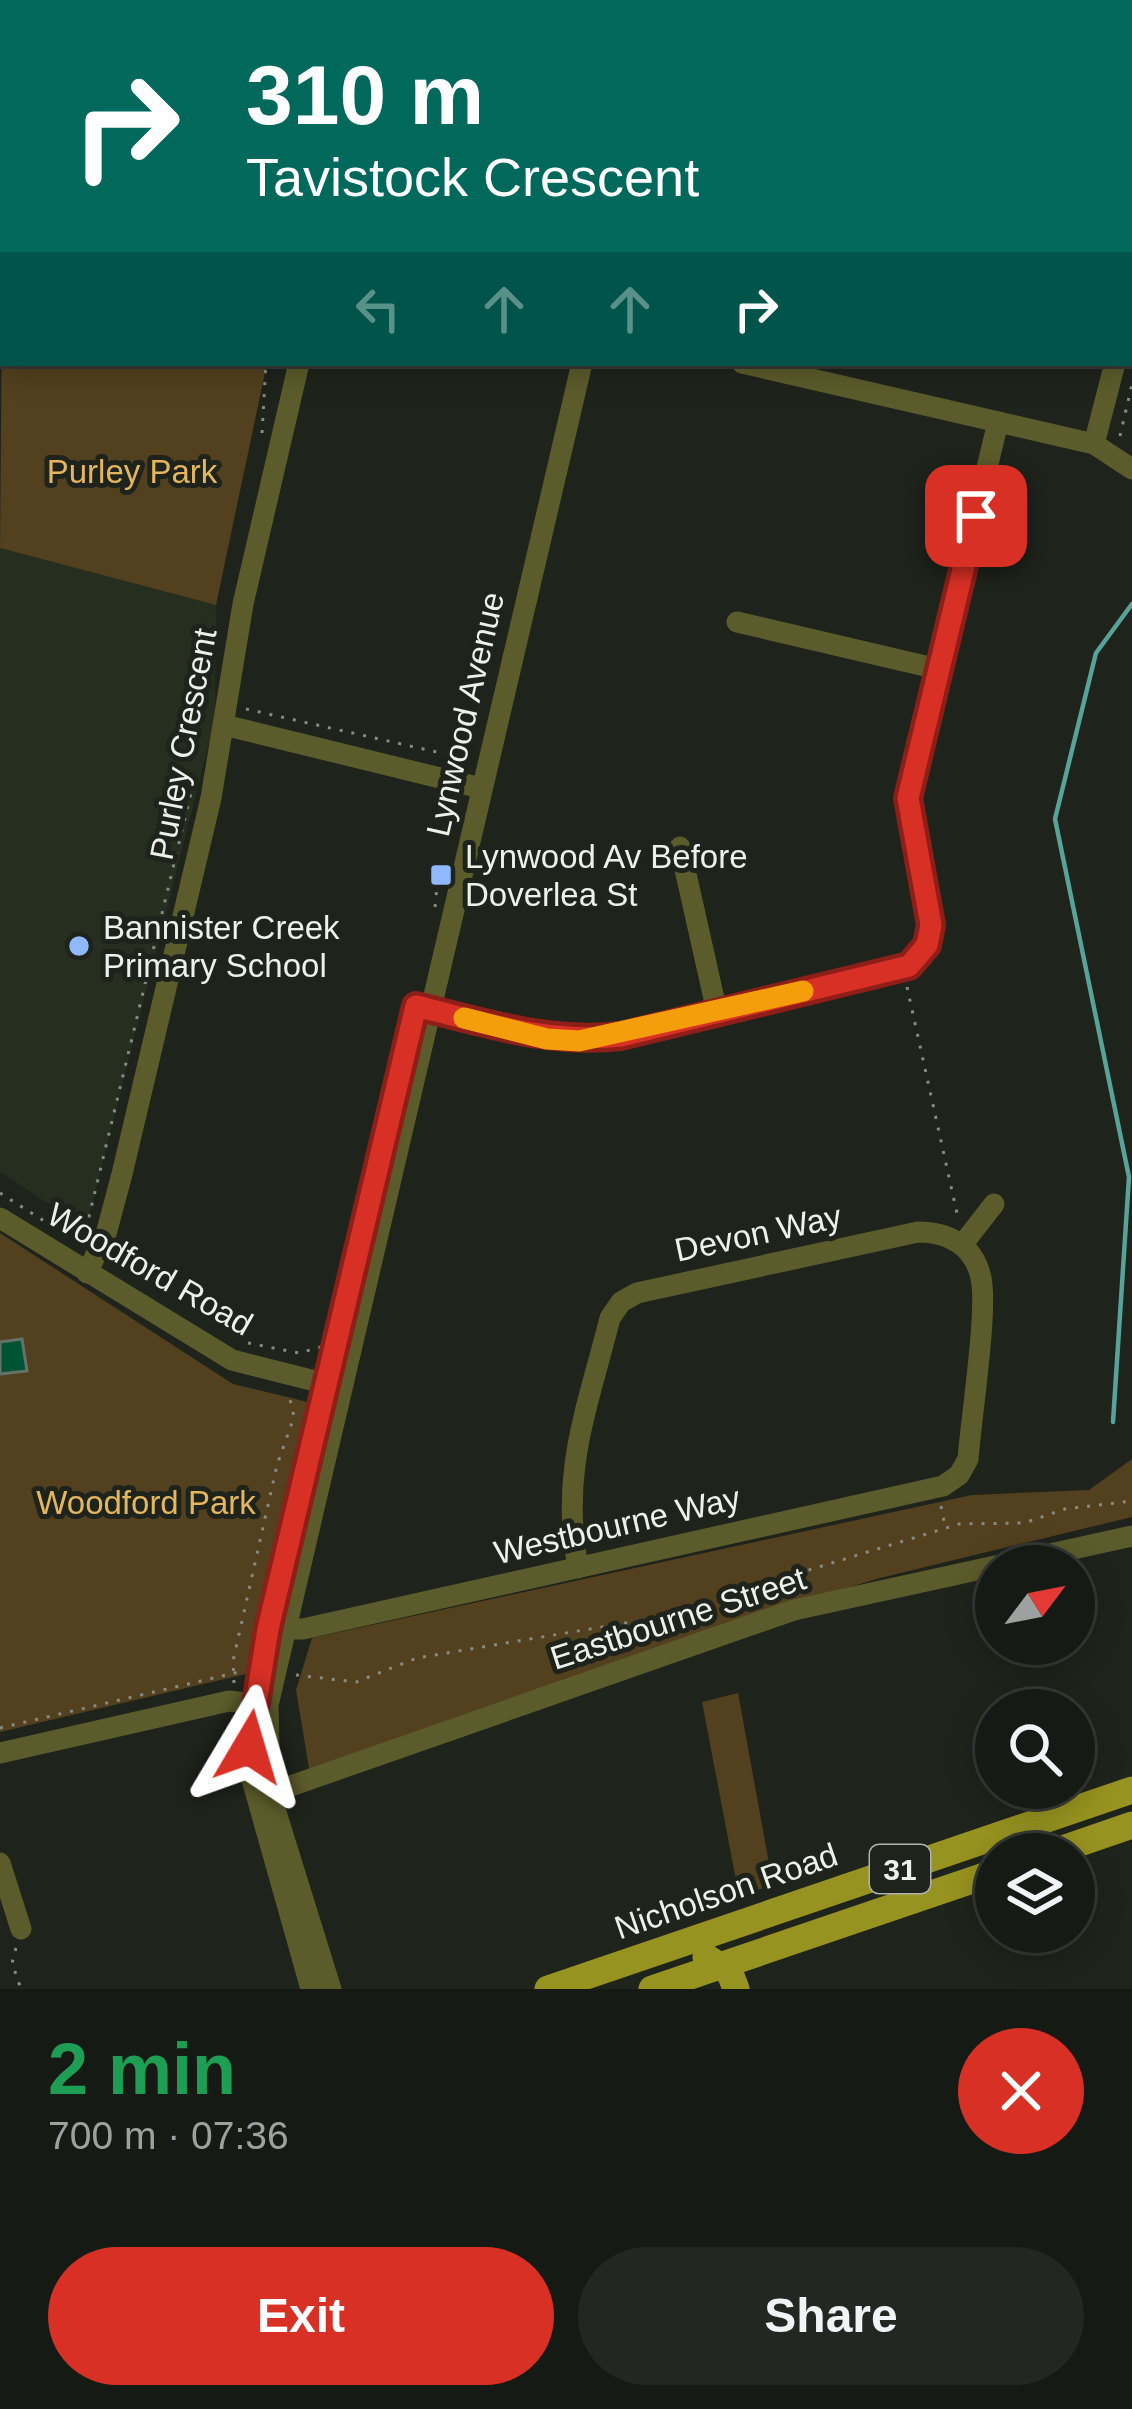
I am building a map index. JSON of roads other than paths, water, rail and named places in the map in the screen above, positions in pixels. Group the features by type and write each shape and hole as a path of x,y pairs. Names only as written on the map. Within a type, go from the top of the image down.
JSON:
{"main road":[{"name":"Nicholson Road","path":"548,1989 1132,1790"},
{"path":"1095,1838 1132,1825"},
{"name":"Nicholson Road","path":"660,1988 718,1977 975,1880"},
{"path":"718,1977 741,1924"},
{"path":"667,1949 718,1977 730,1973 736,1989"}],"street":[{"name":"Purley Crescent","path":"92,1264 127,1152 298,366"},
{"name":"Lynwood Avenue","path":"311,1989 249,1747 482,756 566,366"},
{"name":"Lynwood Avenue","path":"482,756 581,366"},
{"path":"755,366 1094,444 1132,469"},
{"path":"1094,444 1113,366"},
{"path":"422,1008 547,1039 579,1041 902,968 920,958 931,925 908,798 998,422"},
{"path":"736,622 938,670"},
{"path":"225,715 475,786"},
{"path":"680,848 717,1012"},
{"path":"958,1241 994,1204"},
{"name":"Woodford Road","path":"0,1218 92,1264 214,1352 333,1385"},
{"name":"Devon Way","path":"578,1568 568,1517 570,1474 610,1318 621,1302 637,1293 918,1232 958,1241"},
{"name":"Westbourne Way","path":"275,1629 578,1568 943,1486 959,1475 968,1459 982,1279 958,1241"},
{"name":"Eastbourne Street","path":"262,1796 794,1610 1132,1536"},
{"path":"0,1753 229,1701 260,1704"},
{"name":"Lynwood Avenue","path":"262,1796 332,1989"},
{"path":"0,1863 21,1929"}],"waterway":[{"path":"1113,1422 1129,1177 1055,819 1096,653 1132,604"}],"place":[{"name":"Lynwood Av Before Doverlea St","path":"441,875"},
{"name":"Bannister Creek Primary School","path":"79,946"}],"park label":[{"name":"Purley Park","path":"132,471"},
{"name":"Woodford Park","path":"146,1502"}]}
